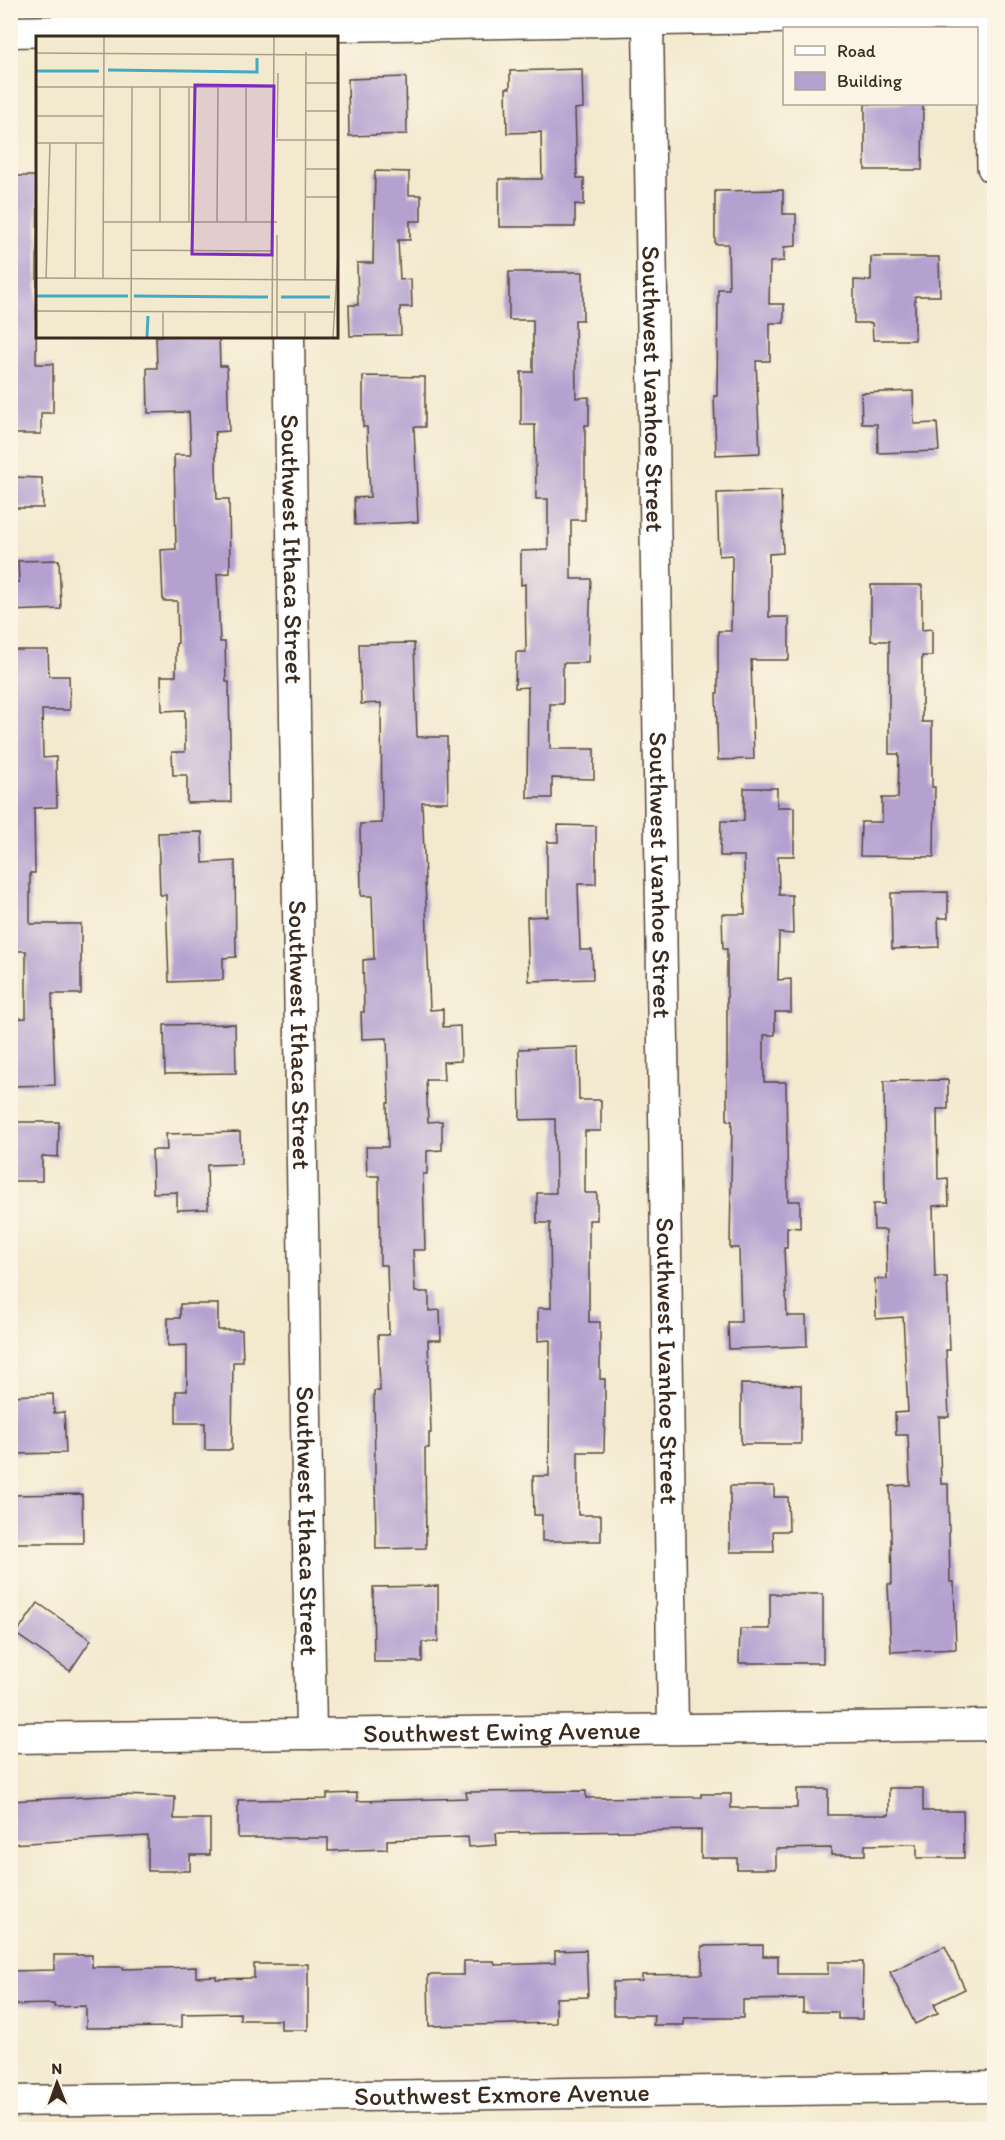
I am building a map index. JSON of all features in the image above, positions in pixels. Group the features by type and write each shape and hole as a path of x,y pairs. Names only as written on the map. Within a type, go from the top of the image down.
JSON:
{"main road":[{"path":"992,12 994,168"}],"street":[{"path":"10,32 284,32 992,12"},
{"name":"Southwest Ivanhoe Street","path":"648,21 673,1728"},
{"name":"Southwest Ithaca Street","path":"288,338 311,1734"},
{"name":"Southwest Ewing Avenue","path":"10,1738 994,1725"},
{"name":"Southwest Exmore Avenue","path":"10,2101 994,2087"}],"building":[{"path":"582,69 583,108 575,109 577,178 584,178 584,205 575,204 575,227 499,227 499,179 542,179 541,132 507,133 506,88 510,88 510,71"},
{"path":"406,77 407,134 349,136 348,79"},
{"path":"865,105 923,105 922,170 865,170"},
{"path":"375,171 409,172 409,195 421,195 421,221 410,221 410,240 398,240 400,280 411,279 412,307 400,307 401,335 350,336 349,305 358,305 357,263 373,263"},
{"path":"10,176 36,176 36,364 53,364 53,413 41,413 41,434 10,434"},
{"path":"783,190 783,214 796,214 796,246 784,247 784,261 770,262 769,304 784,304 784,323 770,323 770,361 756,361 760,453 716,455 714,396 717,396 718,289 729,289 728,244 715,244 715,191"},
{"path":"871,257 939,257 940,296 915,296 915,340 873,340 872,323 854,323 854,280 871,281"},
{"path":"509,272 583,272 583,320 575,320 576,398 589,397 589,425 585,425 585,520 571,520 571,579 591,579 588,663 563,663 563,704 550,704 550,749 594,749 594,779 552,778 552,798 527,798 528,687 515,688 516,652 526,652 525,584 521,585 521,551 548,550 548,499 536,499 535,425 521,425 521,372 533,372 533,320 509,320"},
{"path":"156,338 219,338 220,366 227,366 229,431 215,432 217,499 229,499 230,573 217,574 220,642 225,642 226,682 229,682 231,802 187,803 187,775 173,775 172,752 185,752 185,710 162,711 161,676 176,676 176,644 178,643 177,601 163,601 161,550 176,549 174,455 191,455 189,412 148,413 147,368 157,368"},
{"path":"363,376 425,377 425,427 414,427 418,522 355,525 354,498 370,497 367,427 363,427"},
{"path":"913,391 914,424 937,423 939,451 878,453 877,424 862,424 861,393"},
{"path":"10,477 42,478 43,508 10,508"},
{"path":"781,491 783,553 769,554 769,617 789,617 789,660 751,660 754,759 718,760 716,693 718,693 718,631 731,631 732,555 719,556 717,493"},
{"path":"59,560 61,609 10,611 10,583 19,582 18,561"},
{"path":"871,585 922,585 922,630 932,629 932,656 922,656 922,722 932,722 932,787 935,787 934,857 860,856 861,822 882,822 882,798 898,798 899,754 889,754 889,641 871,641"},
{"path":"414,643 417,737 447,737 448,802 422,802 430,1010 443,1009 443,1027 460,1026 461,1061 443,1062 444,1080 426,1080 428,1122 442,1121 442,1150 427,1151 427,1174 423,1174 425,1250 413,1250 415,1292 429,1292 429,1311 440,1310 441,1340 428,1340 431,1433 429,1433 429,1448 425,1448 426,1548 376,1549 374,1391 380,1391 378,1335 389,1335 387,1265 380,1265 379,1176 367,1176 366,1147 388,1147 387,1103 389,1103 387,1038 362,1039 363,960 374,959 372,896 361,896 360,824 382,823 381,703 361,704 359,644"},
{"path":"10,650 48,650 49,676 69,676 70,710 42,710 43,758 56,757 57,807 34,808 35,873 30,873 30,924 81,924 81,994 52,994 55,1085 10,1086 10,1019 26,1018 26,951 10,951"},
{"path":"744,788 777,788 777,807 794,807 794,856 778,856 779,895 792,895 793,934 779,933 778,980 791,979 791,1012 775,1012 775,1035 764,1035 764,1082 786,1082 788,1201 800,1201 800,1228 787,1227 787,1248 784,1248 787,1316 806,1316 807,1346 729,1349 728,1322 741,1322 739,1248 730,1248 732,1121 727,1121 727,949 723,949 722,914 745,914 744,856 720,856 721,821 744,821"},
{"path":"558,825 596,826 596,884 578,884 580,950 592,950 593,979 529,981 527,917 547,916 547,842 558,842"},
{"path":"202,832 203,863 235,861 236,957 223,958 223,980 169,982 166,895 160,895 158,833"},
{"path":"948,892 948,918 938,918 939,947 892,949 891,893"},
{"path":"235,1024 236,1073 165,1074 164,1025"},
{"path":"578,1047 579,1100 601,1100 601,1131 585,1131 585,1193 597,1193 597,1220 589,1220 589,1322 600,1322 600,1379 605,1379 605,1407 604,1452 578,1452 578,1515 601,1515 601,1541 542,1541 542,1515 534,1515 533,1476 549,1476 550,1340 538,1341 538,1308 551,1308 550,1223 537,1223 537,1193 556,1193 555,1119 520,1120 519,1049"},
{"path":"948,1080 948,1109 937,1109 938,1179 948,1178 949,1205 933,1206 935,1277 947,1277 950,1350 946,1350 949,1417 939,1417 941,1484 948,1484 950,1582 954,1582 956,1649 891,1652 888,1584 892,1584 890,1486 910,1485 908,1435 896,1435 895,1413 908,1412 903,1317 876,1319 875,1279 887,1279 886,1230 874,1230 873,1204 885,1204 884,1081"},
{"path":"10,1122 59,1122 58,1157 42,1156 42,1181 10,1181"},
{"path":"240,1132 241,1164 207,1165 208,1209 177,1210 177,1192 153,1193 152,1150 167,1150 166,1134"},
{"path":"180,1304 218,1304 218,1330 242,1330 243,1362 233,1362 232,1450 205,1450 205,1423 176,1423 176,1391 187,1391 187,1345 168,1346 168,1318 180,1318"},
{"path":"741,1384 801,1385 801,1444 741,1444"},
{"path":"53,1394 54,1413 64,1412 66,1453 12,1454 10,1396"},
{"path":"730,1486 774,1486 774,1497 788,1497 789,1531 773,1531 774,1552 730,1552"},
{"path":"82,1494 83,1543 11,1543 10,1495"},
{"path":"438,1586 438,1642 422,1642 422,1662 374,1662 373,1587"},
{"path":"770,1594 823,1594 823,1663 739,1663 740,1629 770,1629"},
{"path":"38,1603 91,1640 70,1671 16,1634"},
{"path":"889,1788 923,1788 923,1811 963,1811 964,1858 917,1858 917,1844 865,1845 865,1855 831,1855 831,1848 776,1849 776,1869 737,1869 737,1858 701,1858 701,1830 496,1833 497,1845 469,1847 468,1837 387,1840 387,1849 328,1851 328,1838 238,1838 238,1800 327,1799 327,1794 357,1793 357,1801 402,1800 467,1798 466,1792 586,1791 586,1798 701,1797 701,1794 731,1794 731,1808 797,1808 797,1789 828,1789 828,1815 889,1815"},
{"path":"121,1795 175,1797 174,1819 210,1819 210,1855 190,1855 190,1871 148,1871 148,1836 10,1844 10,1801"},
{"path":"763,1945 763,1956 778,1956 778,1974 828,1974 828,1962 863,1962 862,2019 838,2019 838,2012 803,2012 803,1999 743,2000 743,2018 684,2018 684,2025 653,2025 654,2015 613,2015 613,1982 642,1981 642,1975 702,1974 702,1946"},
{"path":"945,1946 965,1989 934,2004 938,2013 915,2024 890,1972"},
{"path":"586,1950 588,1997 556,1998 556,2023 429,2026 428,1975 464,1975 464,1961 494,1961 495,1965 555,1963 555,1951"},
{"path":"54,1955 92,1955 92,1967 123,1967 123,1969 196,1967 196,1977 216,1976 216,1979 254,1978 254,1964 308,1964 308,2030 281,2030 281,2020 240,2020 240,2013 182,2014 182,2027 86,2028 86,2006 10,2005 10,1971 54,1970"}]}
